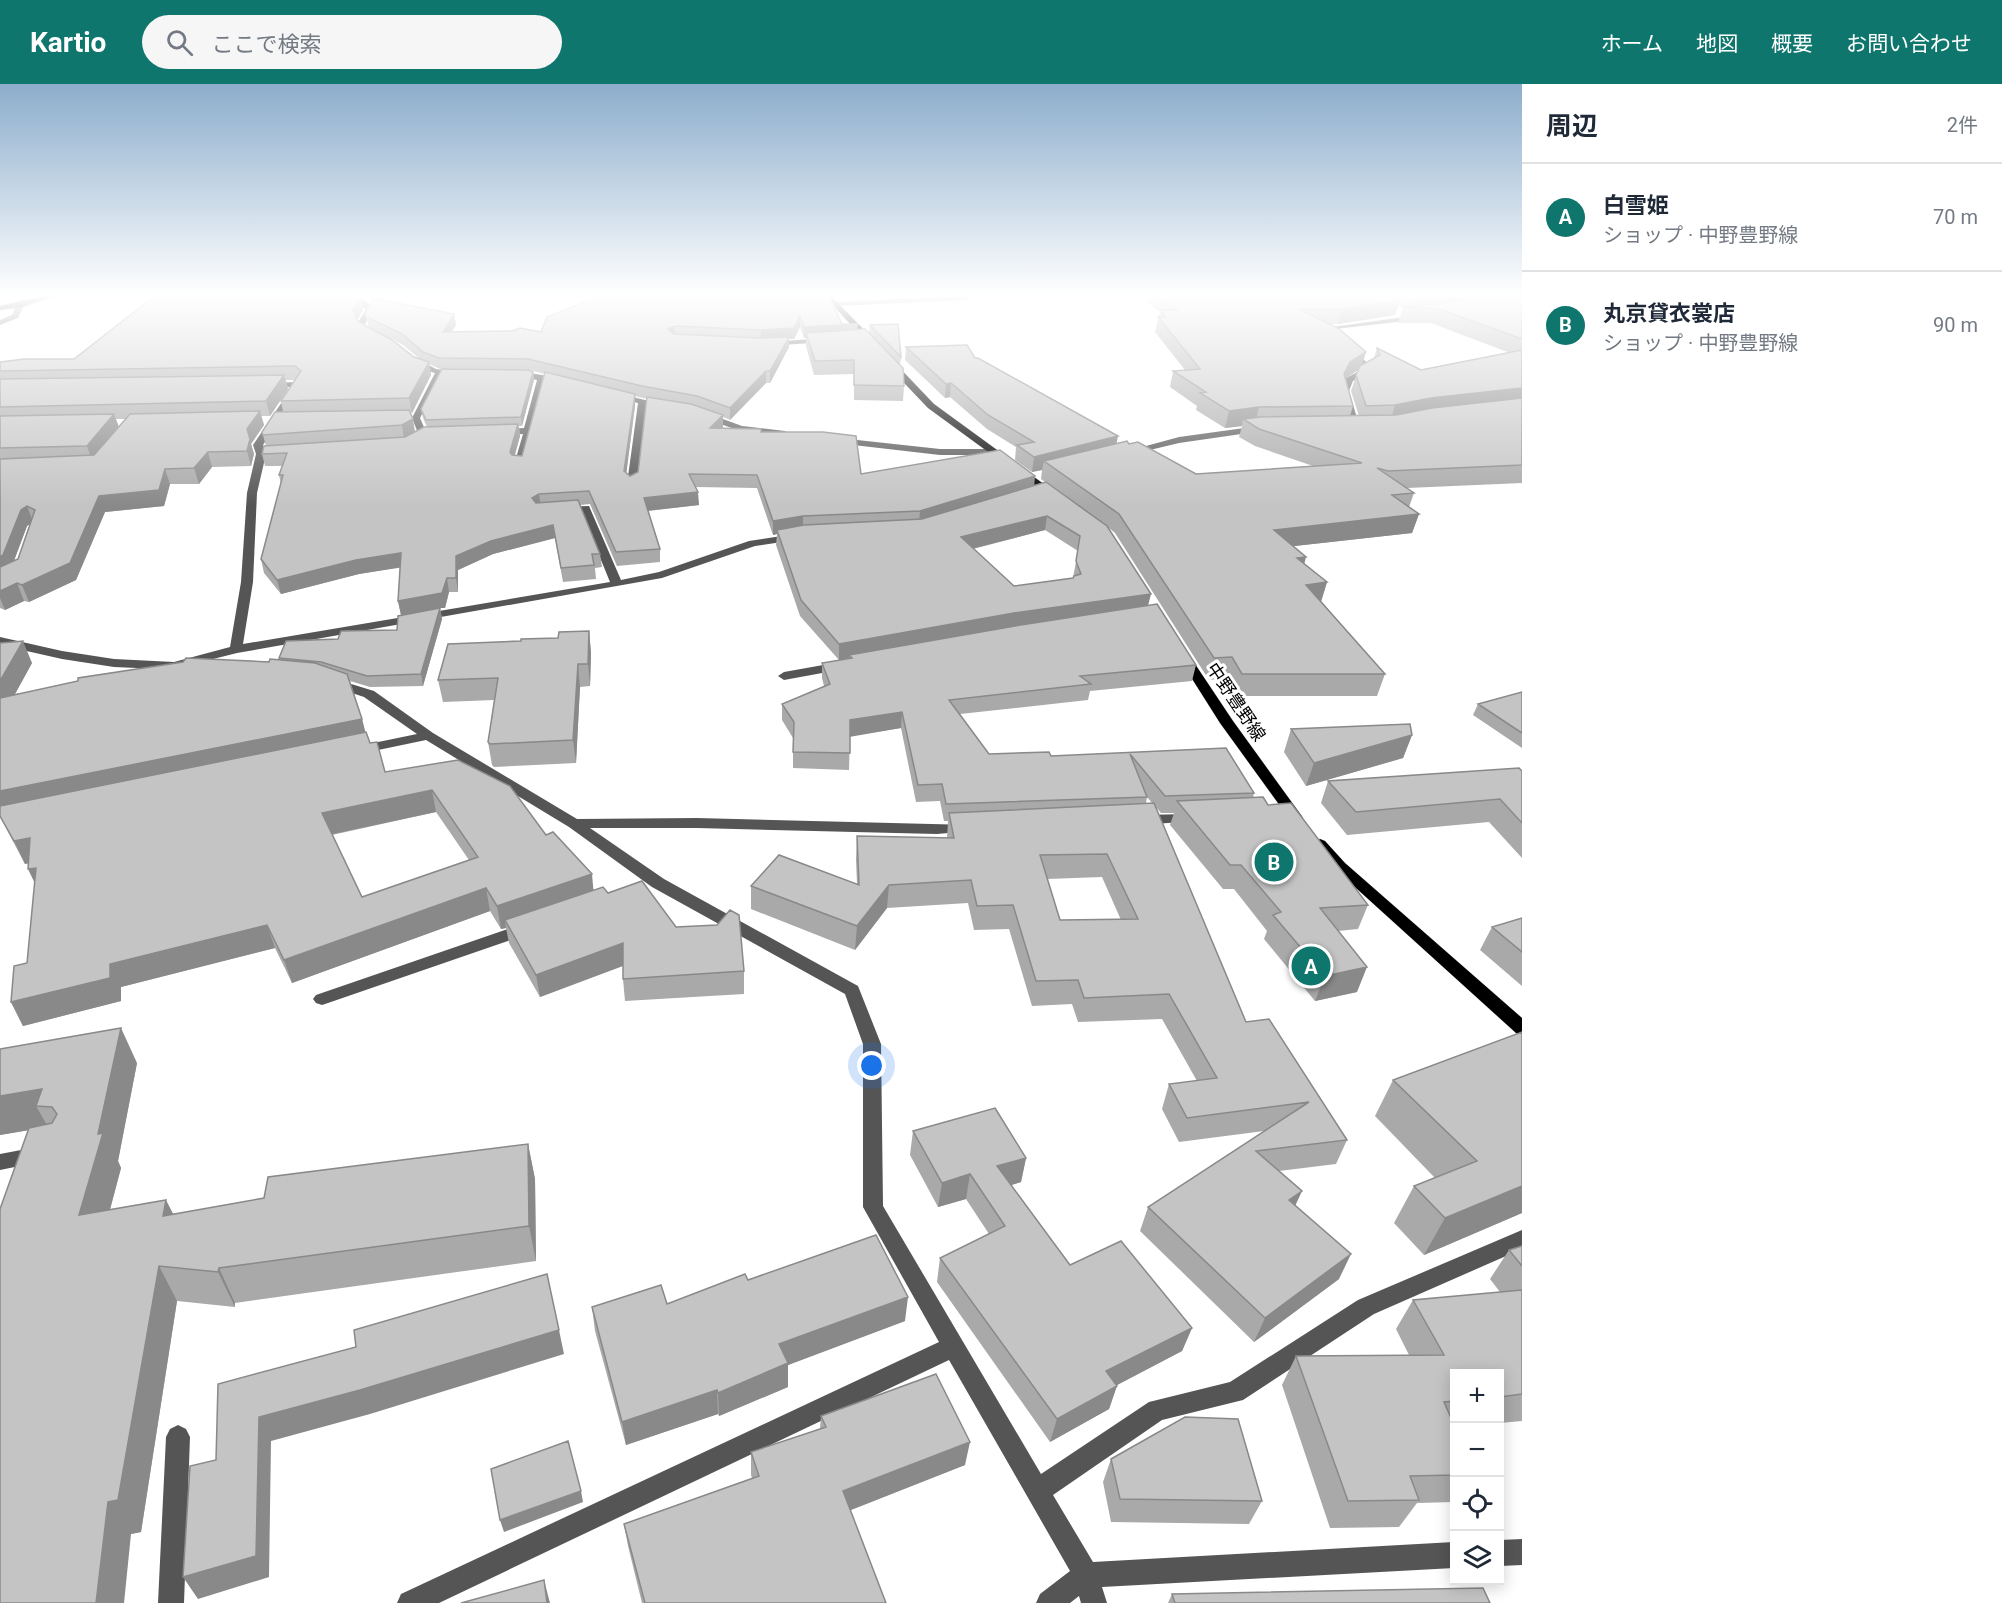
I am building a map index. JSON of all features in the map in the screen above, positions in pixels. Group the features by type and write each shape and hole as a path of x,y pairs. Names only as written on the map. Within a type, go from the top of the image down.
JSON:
{"main road":[{"path":"890,365 931,405 994,452 1033,475 1040,492 1064,504"},
{"name":"中野豊野線","path":"1176,644 1285,814 1522,1028"}],"street":[{"path":"418,365 439,373 475,372"},
{"path":"1356,428 1346,391 1349,380 1370,369 1366,365"},
{"path":"499,372 530,374 576,386"},
{"path":"416,418 439,373"},
{"path":"519,465 542,377"},
{"path":"236,650 247,582 252,493 261,454 258,445 298,384 251,385"},
{"path":"609,394 642,403 677,408"},
{"path":"632,484 642,403"},
{"path":"694,411 740,428 797,436"},
{"path":"404,418 416,418"},
{"path":"416,418 423,434"},
{"path":"261,422 285,421"},
{"path":"1345,428 1367,428"},
{"path":"1121,454 1179,440 1266,429"},
{"path":"492,432 527,431"},
{"path":"396,445 407,444 423,434 434,433"},
{"path":"831,440 940,453 994,452"},
{"path":"261,454 272,453"},
{"path":"552,511 585,508 617,584"},
{"path":"138,675 236,650 617,584 662,574 753,543 803,535"},
{"path":"0,641 62,655 114,663 172,665 218,670"},
{"path":"784,676 852,663"},
{"path":"323,679 369,694 429,736 574,824 658,883 852,990 872,1044 873,1207 1086,1575 1094,1603"},
{"path":"347,753 429,736"},
{"path":"1126,821 1208,817"},
{"path":"574,824 697,823 937,829 984,827"},
{"path":"636,891 658,883"},
{"path":"322,999 535,925"},
{"path":"0,1162 53,1152"},
{"path":"1037,1491 1157,1410 1235,1392 1366,1307 1522,1239"},
{"path":"410,1603 954,1346"},
{"path":"171,1603 178,1437"},
{"path":"1504,1553 1522,1552"},
{"path":"1049,1603 1086,1575 1450,1556"}],"building":[{"path":"0,365 427,365 409,398 281,401 301,371 295,366 0,371"},
{"path":"553,365 773,365 770,371 766,371 730,408 697,396 642,386"},
{"path":"854,365 900,365 903,368 904,386 854,385"},
{"path":"925,365 990,365 1118,436 1034,457 1017,445 1034,442 988,415 951,383 946,384"},
{"path":"1197,365 1349,365 1344,374 1353,406 1259,407 1229,411 1200,393 1206,392 1173,371 1200,369"},
{"path":"1411,365 1421,370 1447,365 1522,365 1522,388 1431,398 1395,405 1366,406 1356,375 1360,366"},
{"path":"442,369 528,370 533,372 521,417 426,420 421,409"},
{"path":"545,372 635,394 624,471 630,476 638,472 647,397 691,404 723,415 710,428 761,429 761,432 823,432 856,436 861,474 1000,450 1035,476 920,511 803,516 773,521 757,475 689,474 698,492 644,498 660,549 616,552 589,491 539,494 532,498 536,503 578,500 600,554 592,554 594,565 561,568 553,525 491,541 456,556 456,578 447,578 442,593 398,601 401,553 356,560 277,580 261,559 283,475 279,475 287,453 262,454 264,446 405,437 424,427 518,424 510,452 512,455 522,456"},
{"path":"284,375 266,401 0,407 0,379"},
{"path":"1522,398 1522,465 1388,471 1377,468 1414,493 1392,495 1419,514 1274,530 1306,557 1297,558 1327,582 1306,585 1385,674 1242,674 1232,657 1214,658 1119,514 1044,461 1127,441 1129,444 1138,442 1196,474 1362,463 1259,429 1243,419 1396,415 1432,408"},
{"path":"409,410 413,419 402,425 263,435 262,432 275,412"},
{"path":"260,411 247,429 250,439 247,451 208,452 194,468 165,469 159,490 99,496 70,563 22,585 17,583 0,591 0,567 18,559 35,510 27,506 21,510 3,555 0,557 0,459 94,455 130,414"},
{"path":"114,414 87,446 0,448 0,416"},
{"path":"1046,482 1107,526 1151,594 1014,613 839,644 801,600 777,530 804,525 922,519","holes":["1047,516 1080,536 1076,561 1081,574 1073,578 1014,586 961,537"]},
{"path":"1157,604 1196,665 1080,676 1091,684 949,700 989,754 1049,752 1051,756 1226,748 1254,793 1165,796 1130,754 1147,797 946,804 942,784 918,785 902,712 850,720 850,753 793,752 794,722 782,704 830,684 822,663 852,658 849,655"},
{"path":"440,608 421,674 367,676 321,662 279,658 286,641 338,639 341,631 397,630 398,616"},
{"path":"589,631 588,664 578,664 573,740 490,744 488,742 498,678 438,680 448,644 558,638 559,632"},
{"path":"23,641 0,681 0,643"},
{"path":"186,658 269,662 270,659 315,663 347,674 362,719 0,791 0,698 78,681 78,678 183,662"},
{"path":"1522,692 1522,733 1478,704"},
{"path":"1410,724 1412,735 1314,763 1291,729"},
{"path":"366,732 370,743 377,742 385,772 458,760 510,786 546,835 553,832 592,874 497,906 486,888 284,960 267,925 110,964 110,978 11,1002 14,966 27,963 36,868 28,869 30,838 14,841 0,816 0,806","holes":["432,790 478,857 362,897 322,813"]},
{"path":"1519,768 1522,771 1522,823 1500,799 1356,812 1328,781"},
{"path":"1263,797 1268,805 1291,803 1368,905 1320,908 1367,967 1325,976 1273,915 1281,912 1241,865 1230,865 1177,801"},
{"path":"1154,803 1246,1022 1269,1019 1347,1140 1256,1151 1302,1191 1289,1200 1351,1254 1265,1318 1148,1207 1309,1102 1187,1118 1169,1084 1217,1078 1169,994 1084,998 1078,980 1036,981 1013,905 977,906 971,880 889,885 857,926 751,886 779,855 859,885 857,836 954,838 949,813","holes":["1107,854 1138,919 1060,920 1040,855"]},
{"path":"642,881 676,927 717,925 730,910 739,915 744,971 623,979 623,943 536,975 505,920 603,887 608,893"},
{"path":"1522,918 1522,952 1492,927"},
{"path":"121,1028 98,1134 103,1133 79,1215 166,1200 163,1216 264,1198 268,1177 528,1144 529,1226 219,1268 218,1272 159,1266 118,1500 108,1502 96,1603 0,1603 0,1209 29,1128 52,1123 57,1114 52,1107 36,1106 42,1089 0,1096 0,1049"},
{"path":"1522,1032 1522,1186 1445,1218 1414,1186 1477,1161 1393,1080"},
{"path":"995,1108 1026,1158 997,1166 1070,1265 1121,1241 1192,1328 1106,1371 1117,1386 1057,1419 940,1258 1005,1226 970,1174 942,1183 913,1131"},
{"path":"876,1235 908,1297 779,1344 788,1363 718,1393 717,1390 622,1422 592,1307 661,1285 667,1304 745,1274 748,1280"},
{"path":"1522,1246 1522,1266 1509,1250"},
{"path":"547,1274 559,1330 360,1390 259,1417 256,1556 183,1577 190,1466 216,1460 218,1384 356,1347 354,1330"},
{"path":"1522,1290 1522,1394 1504,1396 1504,1369 1450,1369 1450,1401 1444,1402 1450,1416 1450,1475 1410,1476 1419,1500 1348,1501 1296,1356 1444,1355 1413,1300"},
{"path":"936,1374 970,1442 843,1491 886,1603 645,1603 624,1524 759,1476 751,1452 826,1427 821,1416"},
{"path":"1185,1417 1238,1419 1262,1501 1120,1499 1111,1459"},
{"path":"568,1441 581,1491 500,1520 491,1469"},
{"path":"544,1580 547,1603 461,1603"},
{"path":"1483,1588 1490,1603 1175,1603 1172,1594"}],"place":[{"name":"丸京貸衣裳店","path":"1274,862"},
{"name":"白雪姫","path":"1311,966"}]}
